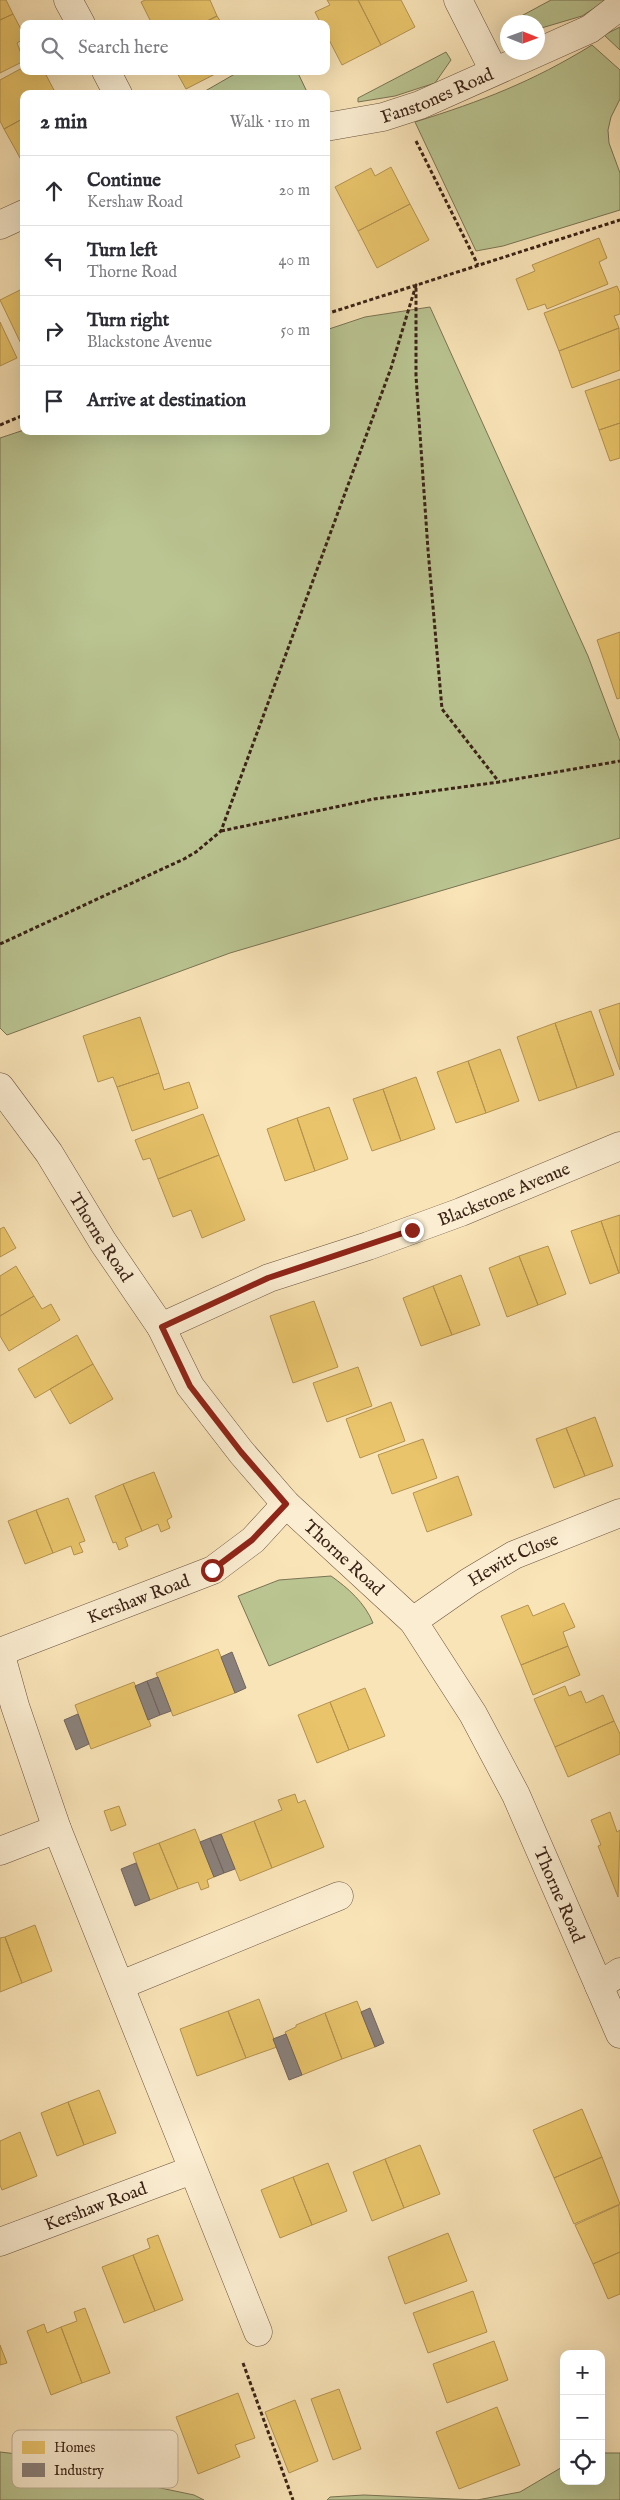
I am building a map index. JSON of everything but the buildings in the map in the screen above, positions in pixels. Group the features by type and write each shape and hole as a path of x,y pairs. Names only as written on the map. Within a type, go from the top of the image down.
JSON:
{"street":[{"path":"68,0 79,20"},
{"path":"458,0 494,71"},
{"name":"Fanstones Road","path":"330,126 383,117 420,105 494,71 540,53 590,29 620,6"},
{"path":"108,75 116,90"},
{"path":"0,225 20,216"},
{"name":"Thorne Road","path":"0,1087 49,1153 102,1242 162,1327 190,1386 241,1452 286,1504 413,1621 473,1714 610,1979 620,2034"},
{"name":"Blackstone Avenue","path":"162,1327 268,1278 368,1246 461,1212 620,1146"},
{"name":"Kershaw Road","path":"258,2332 192,2170 121,1985 57,1829 15,1706 0,1652 212,1570 252,1540 286,1504"},
{"name":"Hewitt Close","path":"413,1621 469,1582 514,1555 620,1513"},
{"path":"0,1851 57,1829"},
{"path":"121,1985 338,1896"},
{"name":"Kershaw Road","path":"0,2242 192,2170"}],"path":[{"path":"402,111 478,265"},
{"path":"330,313 620,220"},
{"path":"416,285 416,376 428,550 442,708 499,782"},
{"path":"221,831 391,368 416,285"},
{"path":"0,425 20,417"},
{"path":"0,944 184,859 196,852 221,831 374,798 499,782 620,761"},
{"path":"258,2332 238,2350 293,2500"}],"green space":[{"path":"551,0 607,0 582,16 545,27 545,15 523,15"},
{"path":"620,27 620,50 604,35"},
{"path":"592,45 620,70 620,99 611,117 608,130 609,143 620,173 620,210 503,246 476,251 415,122 506,90 548,70"},
{"path":"446,52 451,60 435,83 395,96 358,102 358,98"},
{"path":"233,75 299,75 306,90 207,90"},
{"path":"430,307 588,656 620,741 620,838 230,953 7,1035 0,1028 0,438 20,431 20,435 330,435 330,329 365,317"},
{"path":"331,1576 355,1596 373,1623 269,1666 238,1596 279,1580"},
{"path":"0,2452 12,2453 12,2488 160,2488 194,2495 204,2500 0,2500"},
{"path":"605,2453 620,2453 620,2500 477,2500 520,2492 560,2468 560,2485 605,2485"},
{"path":"364,2495 477,2500 327,2500 330,2497"}],"route":[{"path":"212,1570 252,1540 286,1504 241,1452 190,1386 162,1327 268,1278 412,1230"}]}
